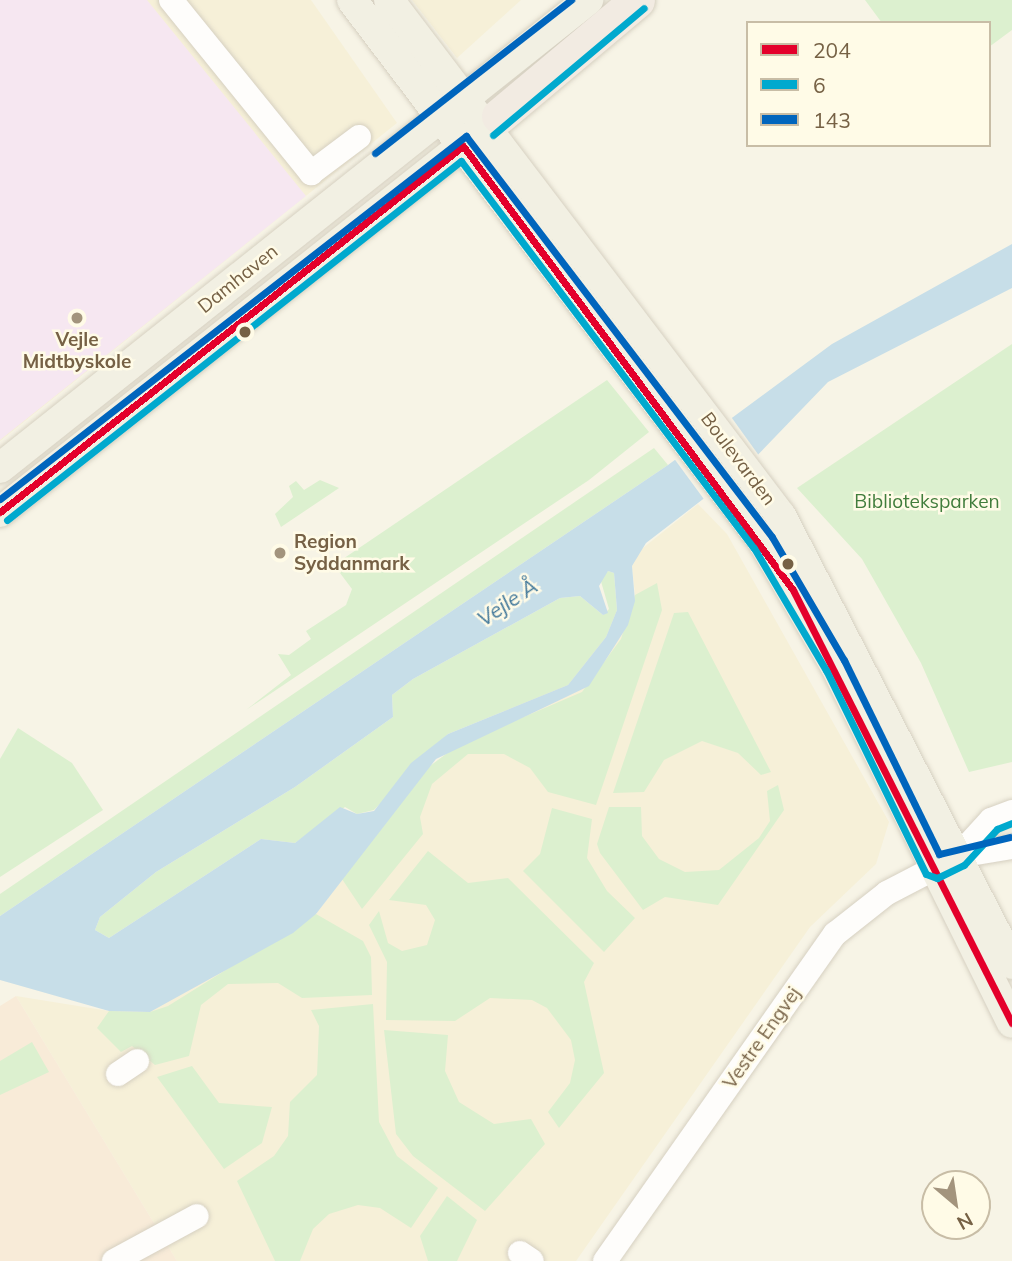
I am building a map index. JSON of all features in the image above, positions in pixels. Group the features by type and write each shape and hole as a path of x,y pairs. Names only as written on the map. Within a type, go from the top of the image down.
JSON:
{"highway":[{"path":"492,121 637,0"}],"main road":[{"name":"Boulevarden","path":"352,0 762,542 835,664 946,862 1012,964"},
{"name":"Boulevarden","path":"389,0 492,121 752,478 813,572 946,862 1012,1023"},
{"name":"Damhaven","path":"0,468 589,0"},
{"name":"Damhaven","path":"0,512 492,121"}],"street":[{"path":"171,0 311,173 359,137"},
{"name":"Vestre Engvej","path":"605,1261 835,934 879,899 946,862 991,820 1012,812"},
{"name":"Vestre Engvej","path":"946,862 1012,847"},
{"path":"114,1261 197,1216"}],"shaded area":[{"name":"Vejle Midtbyskole","path":"0,0 311,0 397,123 0,441"},
{"name":"Vejle Midtbyskole","path":"0,0 147,0 306,196 0,440"},
{"path":"412,0 521,0 457,58"},
{"path":"698,504 727,534 889,822 876,864 810,927 576,1261 177,1261 16,996 109,1011 316,914 398,805 635,595 632,566 638,552"},
{"path":"16,996 177,1261 0,1261 0,1006"}],"green space":[{"path":"865,0 1012,0 1012,30 991,46 991,21 881,21"},
{"name":"Biblioteksparken","path":"1012,344 1012,762 969,772 921,663 862,559 797,488"},
{"path":"607,380 649,432 589,480 246,710 291,675 278,654 289,655 311,639 306,631 346,605 352,589 334,565"},
{"path":"654,448 668,465 0,916 0,894"},
{"path":"320,480 339,488 281,527 275,514 293,497 289,486 296,481 304,490"},
{"path":"608,571 614,573 617,610 606,637 568,685 448,734 374,810 357,814 345,807 295,843 261,839 109,938 95,930 100,917 156,872 295,787 393,717 392,695 413,679 560,598 580,596 603,615 609,609 600,578"},
{"path":"657,583 662,610 596,805 548,792 530,768 504,754 468,754 432,784 420,817 423,834 362,909 342,879 426,769 458,745 582,692 621,639 635,595"},
{"path":"688,612 771,772 761,775 738,753 702,741 664,760 644,792 613,793 674,613"},
{"path":"18,728 72,763 103,810 0,877 0,759"},
{"path":"778,785 784,810 718,905 665,897 643,910 600,853 597,844 609,807 641,807 642,836 659,859 685,872 719,870 759,838 770,821 767,791"},
{"path":"552,808 592,819 587,858 607,891 635,918 604,952 523,871 540,854"},
{"path":"428,851 468,883 508,878 594,963 584,982 604,1073 559,1128 548,1112 570,1083 575,1060 571,1040 547,1008 532,1000 490,998 455,1021 386,1020 387,962 369,925 379,911 388,943 402,951 427,945 435,920 426,905 389,900"},
{"path":"316,914 363,941 371,957 372,995 302,998 278,983 228,984 201,1005 189,1056 155,1065 132,1046 121,1052 97,1028 109,1011 150,1012 168,1006"},
{"path":"373,1004 379,1122 397,1156 438,1188 411,1228 380,1208 358,1205 329,1214 313,1229 300,1261 275,1261 237,1181 274,1156 288,1136 290,1102 317,1075 319,1026 311,1010"},
{"path":"384,1030 448,1035 445,1071 459,1102 494,1124 531,1119 545,1144 485,1211 413,1156 396,1134"},
{"path":"32,1042 49,1072 0,1095 0,1061"},
{"path":"192,1066 219,1103 272,1107 262,1143 224,1169 157,1077"},
{"path":"447,1196 477,1220 457,1261 428,1261 420,1236"}],"water":[{"name":"Vejle Å","path":"1012,244 1012,288 828,382 750,463 646,543 632,566 635,601 628,625 589,686 436,759 316,914 293,933 150,1012 109,1011 0,980 0,916 668,465 832,344","holes":["608,571 614,573 617,610 606,637 568,685 448,734 411,763 374,811 357,814 340,807 295,843 261,839 109,938 95,930 100,917 156,872 295,787 393,717 392,695 413,679 560,598 580,596 603,615 608,613 599,586"]}],"pier":[{"path":"729,414 760,457 706,502 673,457"}],"transit line":[{"name":"143","path":"375,153 571,0"},
{"name":"6","path":"493,135 644,8"},
{"name":"143","path":"0,499 466,136 772,537 844,660 939,854 1010,837"},
{"name":"204","path":"0,512 463,146 793,590 1012,1023"},
{"name":"6","path":"7,520 461,161 754,548 826,670 926,874 937,878 964,865 997,829 1012,823"}],"place":[{"name":"Vejle Midtbyskole","path":"77,318"},
{"name":"Region Syddanmark","path":"280,553"}]}
